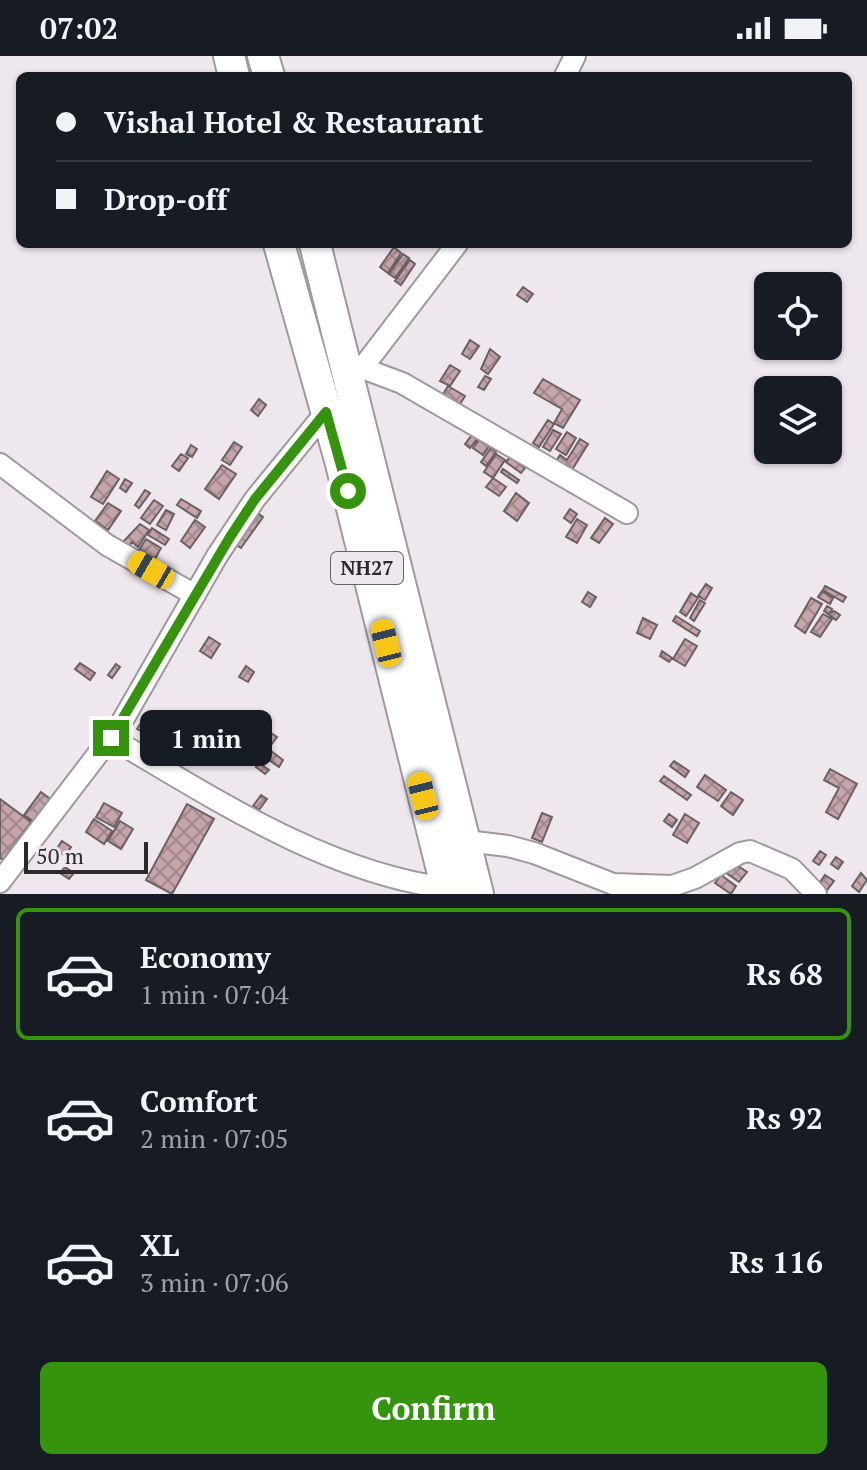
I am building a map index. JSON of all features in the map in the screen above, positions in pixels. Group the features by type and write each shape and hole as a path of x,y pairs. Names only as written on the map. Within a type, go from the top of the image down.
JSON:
{"highway":[{"name":"NH27","path":"280,248 468,892"},
{"name":"NH27","path":"316,248 354,364 466,841 468,892"}],"street":[{"path":"454,248 354,364 402,383 627,513"},
{"path":"0,882 111,738 255,499 326,412"},
{"path":"0,464 107,545 195,595"},
{"path":"111,738 229,808 366,871 406,883 468,892"},
{"path":"466,841 534,853 613,884 672,886 750,851 792,869 816,894"}],"building":[{"path":"393,248 401,253 388,273 380,267"},
{"path":"403,254 409,258 395,278 389,274"},
{"path":"410,260 415,264 401,285 395,281"},
{"path":"523,287 533,294 527,302 517,295"},
{"path":"470,340 479,346 470,359 462,354"},
{"path":"490,349 500,357 488,374 481,369"},
{"path":"450,365 460,371 450,386 440,381"},
{"path":"485,376 491,379 484,390 478,387"},
{"path":"543,379 580,400 563,428 554,423 562,409 534,393"},
{"path":"448,386 465,396 458,407 442,396"},
{"path":"259,399 266,405 258,416 251,410"},
{"path":"548,420 554,424 539,447 533,443"},
{"path":"553,430 561,434 550,451 543,447"},
{"path":"567,432 576,438 566,455 556,449"},
{"path":"472,435 477,439 470,448 465,444"},
{"path":"480,438 490,445 483,455 473,448"},
{"path":"580,439 588,444 570,473 555,463 560,455 567,460"},
{"path":"234,442 242,447 230,465 222,460"},
{"path":"191,445 197,449 192,457 186,454"},
{"path":"491,448 496,452 486,466 481,462"},
{"path":"181,454 188,458 179,471 172,466"},
{"path":"496,454 505,460 493,478 484,472"},
{"path":"510,457 525,468 521,473 506,462"},
{"path":"222,465 236,474 219,499 205,489"},
{"path":"503,469 519,480 517,483 501,472"},
{"path":"107,471 119,479 103,504 91,497"},
{"path":"493,478 506,487 499,496 486,487"},
{"path":"125,479 132,483 126,492 120,488"},
{"path":"145,490 150,493 139,508 135,505"},
{"path":"516,493 529,503 517,521 504,511"},
{"path":"181,499 201,511 197,518 177,505"},
{"path":"154,500 163,506 150,524 141,518"},
{"path":"108,503 121,511 108,530 95,521"},
{"path":"252,509 263,517 241,548 230,541"},
{"path":"570,509 577,514 571,523 564,518"},
{"path":"166,510 174,514 166,530 157,525"},
{"path":"605,518 613,524 599,543 591,538"},
{"path":"577,519 587,525 577,543 566,537"},
{"path":"195,520 205,527 190,548 181,541"},
{"path":"140,524 149,530 138,547 132,542 126,551 119,546"},
{"path":"152,528 169,539 165,545 148,535"},
{"path":"146,539 161,548 155,559 139,550"},
{"path":"706,584 712,588 705,600 698,596"},
{"path":"825,586 846,597 843,602 823,590"},
{"path":"822,591 833,598 830,604 818,597"},
{"path":"588,592 596,597 590,607 582,602"},
{"path":"691,593 698,598 686,616 680,612"},
{"path":"811,598 822,604 805,633 795,626"},
{"path":"700,600 705,603 694,621 690,618"},
{"path":"827,606 832,609 830,613 834,611 840,615 836,620 824,611"},
{"path":"823,614 832,619 820,637 811,632"},
{"path":"676,616 700,631 697,636 673,621"},
{"path":"643,618 657,625 650,639 637,633"},
{"path":"209,637 220,644 211,658 200,651"},
{"path":"685,639 697,646 685,666 673,659"},
{"path":"662,651 672,658 669,662 660,656"},
{"path":"80,663 95,673 90,680 75,669"},
{"path":"116,664 120,667 112,678 108,675"},
{"path":"246,666 254,672 248,682 239,677"},
{"path":"248,713 257,720 244,738 235,731"},
{"path":"141,723 155,731 151,737 137,729"},
{"path":"179,724 186,728 180,737 173,732"},
{"path":"265,729 277,737 268,749 257,741"},
{"path":"271,751 283,760 279,767 266,758"},
{"path":"674,761 689,771 685,777 670,766"},
{"path":"259,763 269,770 265,774 256,767"},
{"path":"830,769 857,784 838,819 826,812 839,788 824,780"},
{"path":"705,775 726,790 718,801 697,787"},
{"path":"664,776 691,795 687,800 660,781"},
{"path":"41,792 50,799 33,821 24,815"},
{"path":"731,792 743,800 733,815 721,806"},
{"path":"261,795 267,799 259,810 253,806"},
{"path":"0,799 31,822 3,860 0,858"},
{"path":"104,803 122,813 114,827 96,817"},
{"path":"187,804 214,819 172,894 146,880"},
{"path":"542,813 552,817 542,842 532,838"},
{"path":"669,814 677,820 672,827 664,821"},
{"path":"685,814 699,823 687,843 673,835"},
{"path":"94,819 112,831 104,844 86,832"},
{"path":"120,821 133,829 121,849 108,841"},
{"path":"62,841 71,847 65,856 56,850"},
{"path":"820,851 826,855 819,865 813,861"},
{"path":"836,857 843,862 838,869 831,864"},
{"path":"729,860 747,872 739,882 722,870"},
{"path":"65,867 74,873 69,879 60,873"},
{"path":"861,873 867,880 859,892 852,886"},
{"path":"721,875 736,886 731,894 715,883"},
{"path":"825,875 834,881 824,894 816,888"}],"route":[{"path":"111,738 217,556 255,499 326,412 348,491"}]}
